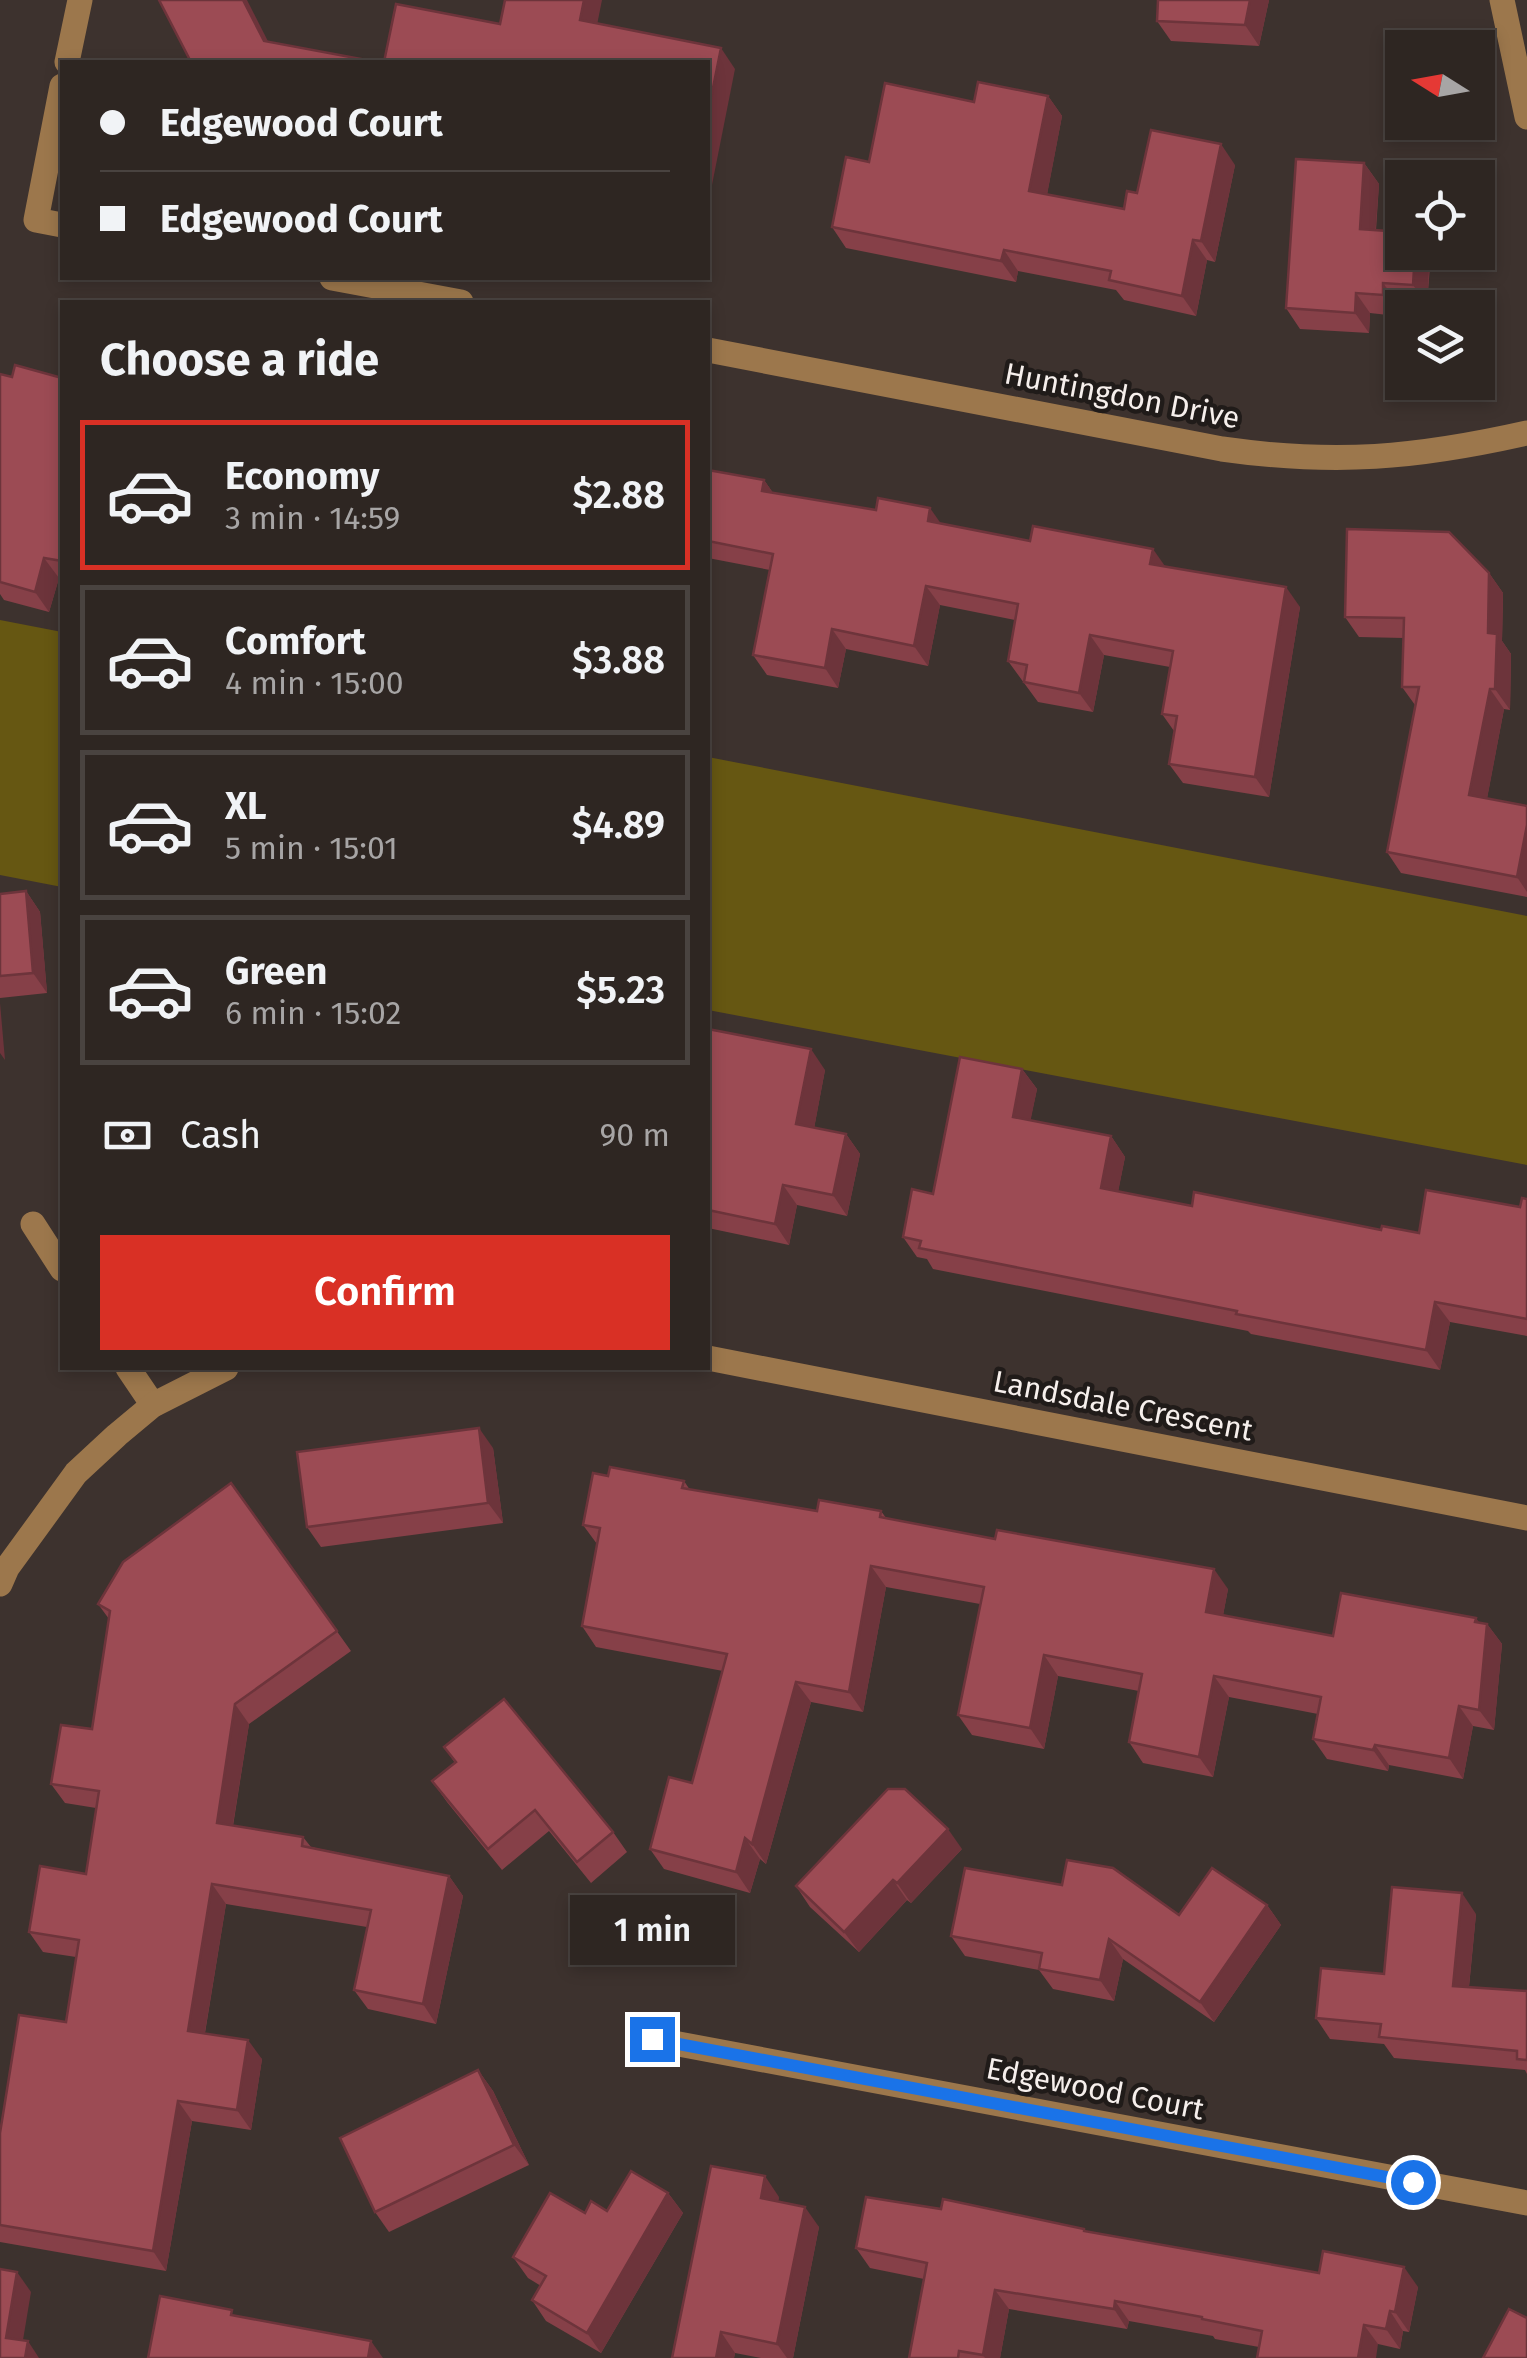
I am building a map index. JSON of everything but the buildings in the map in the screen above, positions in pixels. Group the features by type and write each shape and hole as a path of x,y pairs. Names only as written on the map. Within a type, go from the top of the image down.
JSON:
{"street":[{"path":"67,60 80,0"},
{"path":"1502,0 1527,117"},
{"path":"60,96 36,220 60,226"},
{"path":"343,280 451,300"},
{"name":"Huntingdon Drive","path":"710,350 1222,450 1272,456 1398,457 1527,433"},
{"path":"32,1224 60,1266"},
{"name":"Landsdale Crescent","path":"710,1358 1527,1518"},
{"path":"129,1370 153,1405"},
{"path":"0,1584 7,1568 76,1474 153,1405 222,1370"},
{"name":"Edgewood Court","path":"652,2039 1527,2203"}],"shaded area":[{"path":"0,620 60,632 60,887 0,875"},
{"path":"710,757 1527,916 1527,1165 710,1010"}],"route":[{"path":"652,2039 1413,2182"}]}
